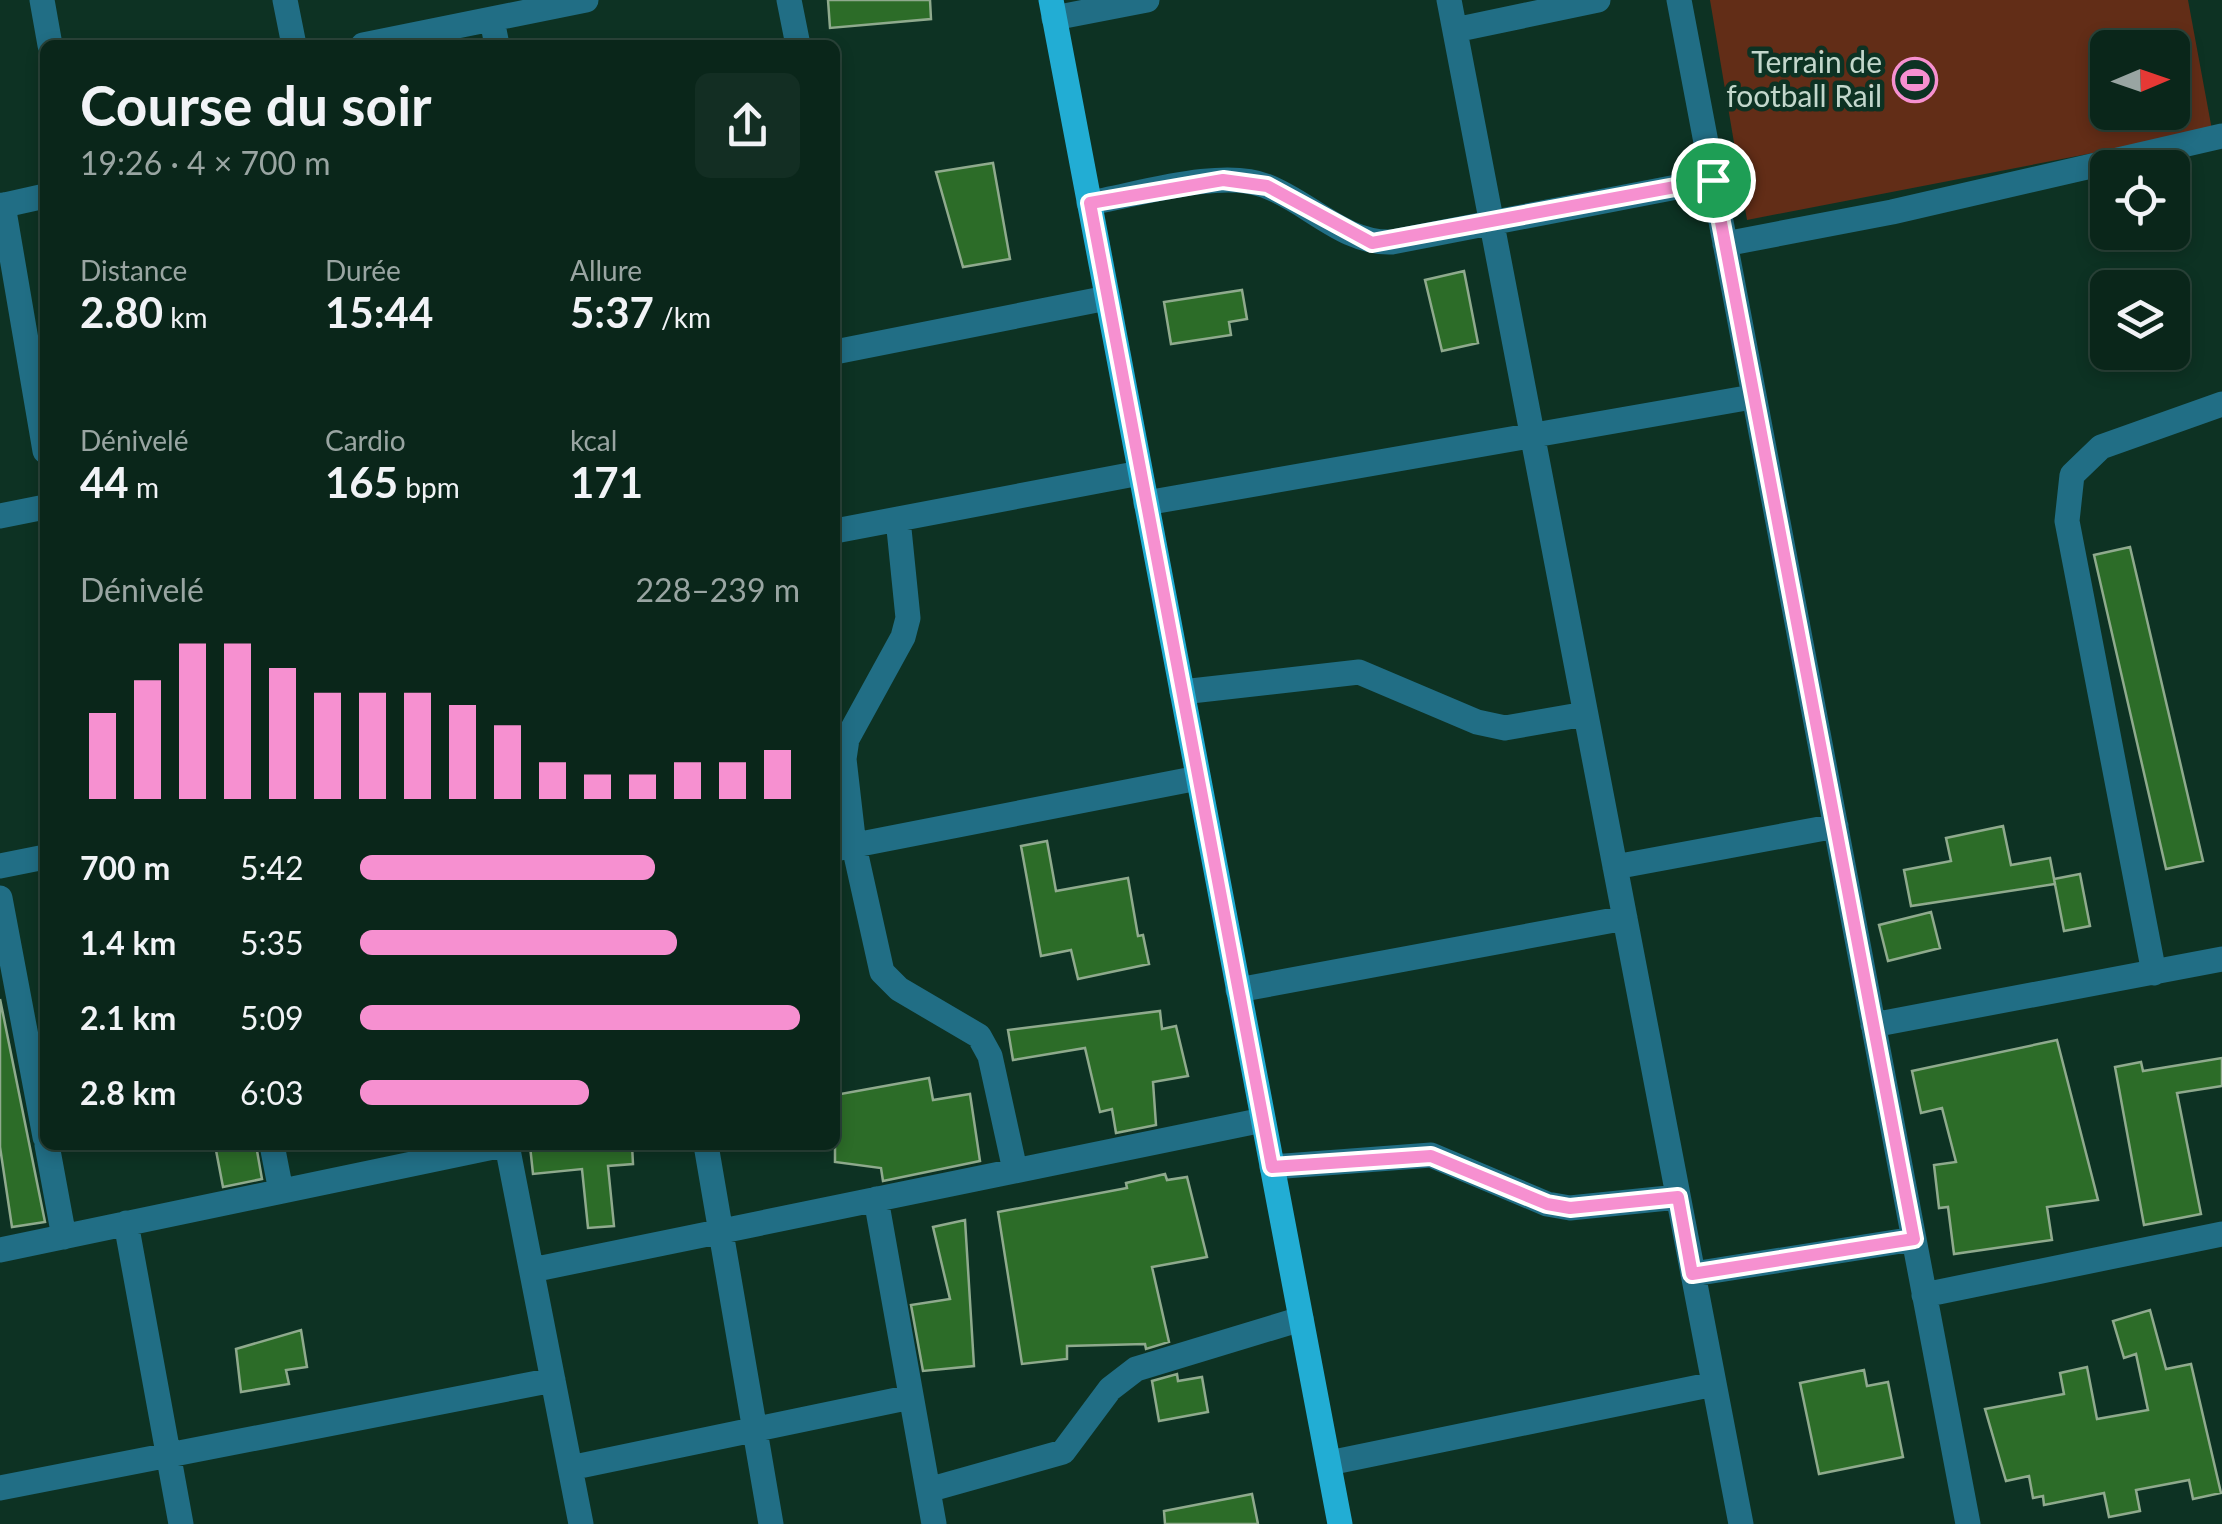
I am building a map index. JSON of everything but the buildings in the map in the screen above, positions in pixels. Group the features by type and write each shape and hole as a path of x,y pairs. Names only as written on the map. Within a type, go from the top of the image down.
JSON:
{"main road":[{"path":"1052,9 1340,1524"}],"street":[{"path":"42,0 49,40"},
{"path":"285,0 293,40"},
{"path":"414,40 494,32 586,0"},
{"path":"789,0 797,40"},
{"path":"1052,9 1148,0"},
{"path":"1448,0 1741,1524"},
{"path":"1454,30 1598,0"},
{"path":"1679,0 1968,1524"},
{"path":"1725,244 1910,208 2222,136"},
{"path":"1090,203 1246,180 1267,186 1372,243 1713,180"},
{"path":"40,197 2,205 40,422"},
{"path":"840,351 1108,298"},
{"path":"1146,504 1752,397"},
{"path":"2154,974 2068,521 2072,476 2101,447 2222,404"},
{"path":"840,530 1140,473"},
{"path":"0,516 40,508"},
{"path":"898,518 908,618 904,637 846,739 844,848 882,972 900,989 979,1036 990,1056 1015,1170"},
{"path":"1182,692 1359,672 1476,722 1505,728 1585,714"},
{"path":"844,848 1198,778"},
{"path":"1615,868 1836,826"},
{"path":"0,866 40,859"},
{"path":"0,898 40,1110"},
{"path":"1238,990 1624,918"},
{"path":"1873,1025 2222,958"},
{"path":"532,1270 1263,1120"},
{"path":"47,1150 64,1236"},
{"path":"273,1150 281,1191"},
{"path":"0,1250 481,1150"},
{"path":"506,1150 581,1524"},
{"path":"707,1150 771,1524"},
{"path":"1272,1167 1431,1156 1547,1204 1570,1208 1678,1197"},
{"path":"876,1199 934,1524"},
{"path":"126,1223 181,1524"},
{"path":"1924,1296 2222,1234"},
{"path":"1692,1274 1914,1239"},
{"path":"928,1490 1063,1452 1110,1389 1136,1368 1301,1319"},
{"path":"0,1488 553,1380"},
{"path":"1328,1463 1714,1384"},
{"path":"570,1468 911,1397"}],"shaded area":[{"name":"Terrain de football Rail","path":"1710,0 2188,0 2212,130 2109,150 2090,150 2090,154 1747,220"}],"place":[{"name":"Terrain de football Rail","path":"1915,80"}],"route":[{"path":"1223,180 1246,180 1267,186 1372,243 1713,180 1914,1239 1692,1274 1678,1197 1570,1208 1547,1204 1431,1156 1272,1167 1090,203 1223,180"}]}
